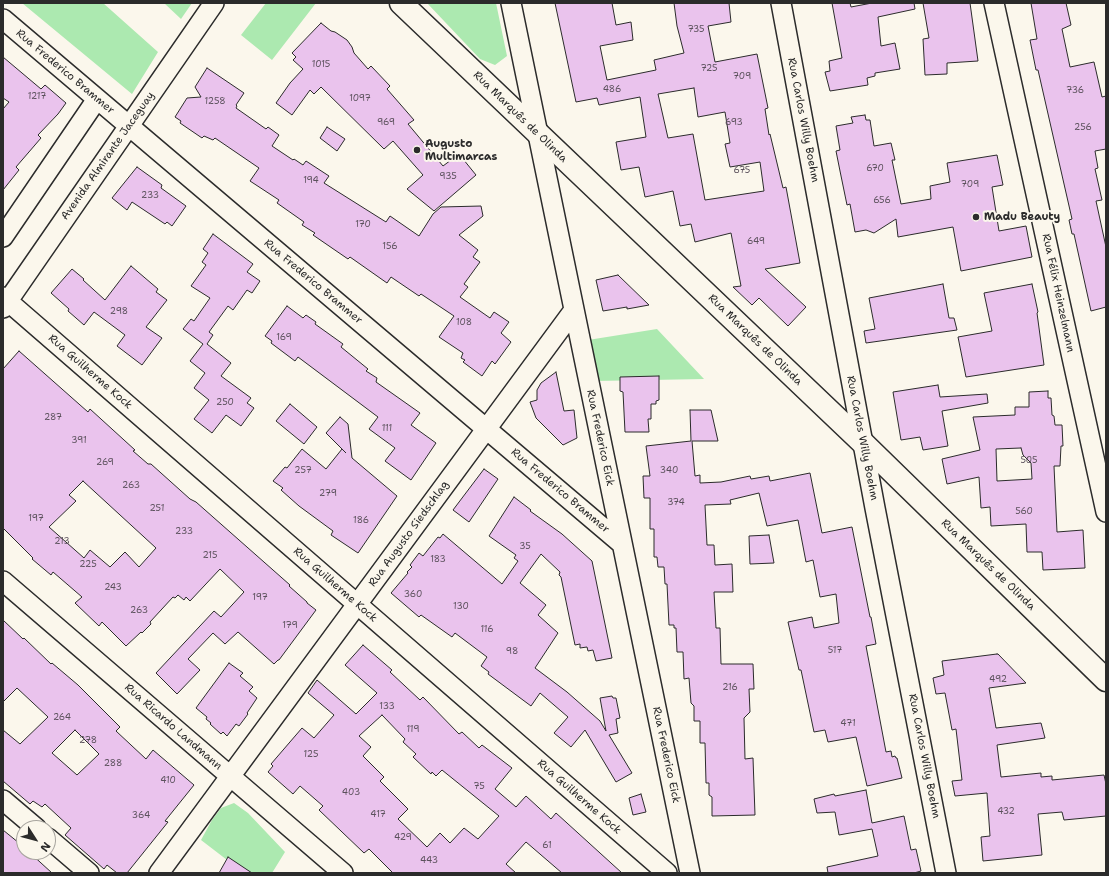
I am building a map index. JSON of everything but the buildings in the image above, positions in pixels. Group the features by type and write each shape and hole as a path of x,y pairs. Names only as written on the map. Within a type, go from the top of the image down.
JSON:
{"main road":[{"name":"Rua Marquês de Olinda","path":"401,3 864,443 1106,680"}],"street":[{"name":"Avenida Almirante Jaceguay","path":"5,302 214,3"},
{"name":"Rua Frederico Eick","path":"511,3 690,873"},
{"name":"Rua Carlos Willy Boehm","path":"780,3 946,873"},
{"name":"Rua Félix Heinzelmann","path":"994,3 1106,512"},
{"name":"Rua Frederico Brammer","path":"3,20 622,544"},
{"path":"3,236 97,99"},
{"name":"Rua Guilherme Kock","path":"5,302 357,604 667,873"},
{"name":"Rua Augusto Siedschlag","path":"159,873 574,310"},
{"name":"Rua Ricardo Landmann","path":"3,581 342,873"},
{"path":"3,800 27,820"},
{"path":"56,845 89,873"}],"green space":[{"path":"22,3 103,3 158,52 132,94"},
{"path":"164,3 192,3 181,19"},
{"path":"266,3 316,3 272,60 241,35"},
{"path":"427,3 496,3 507,56 495,65 480,59"},
{"path":"657,329 704,379 595,381 588,340"},
{"path":"234,803 248,813 285,852 272,873 244,873 201,840 212,820 221,808"}],"place":[{"name":"Augusto Multimarcas","path":"417,150"},
{"name":"Madu Beauty","path":"976,217"}]}
